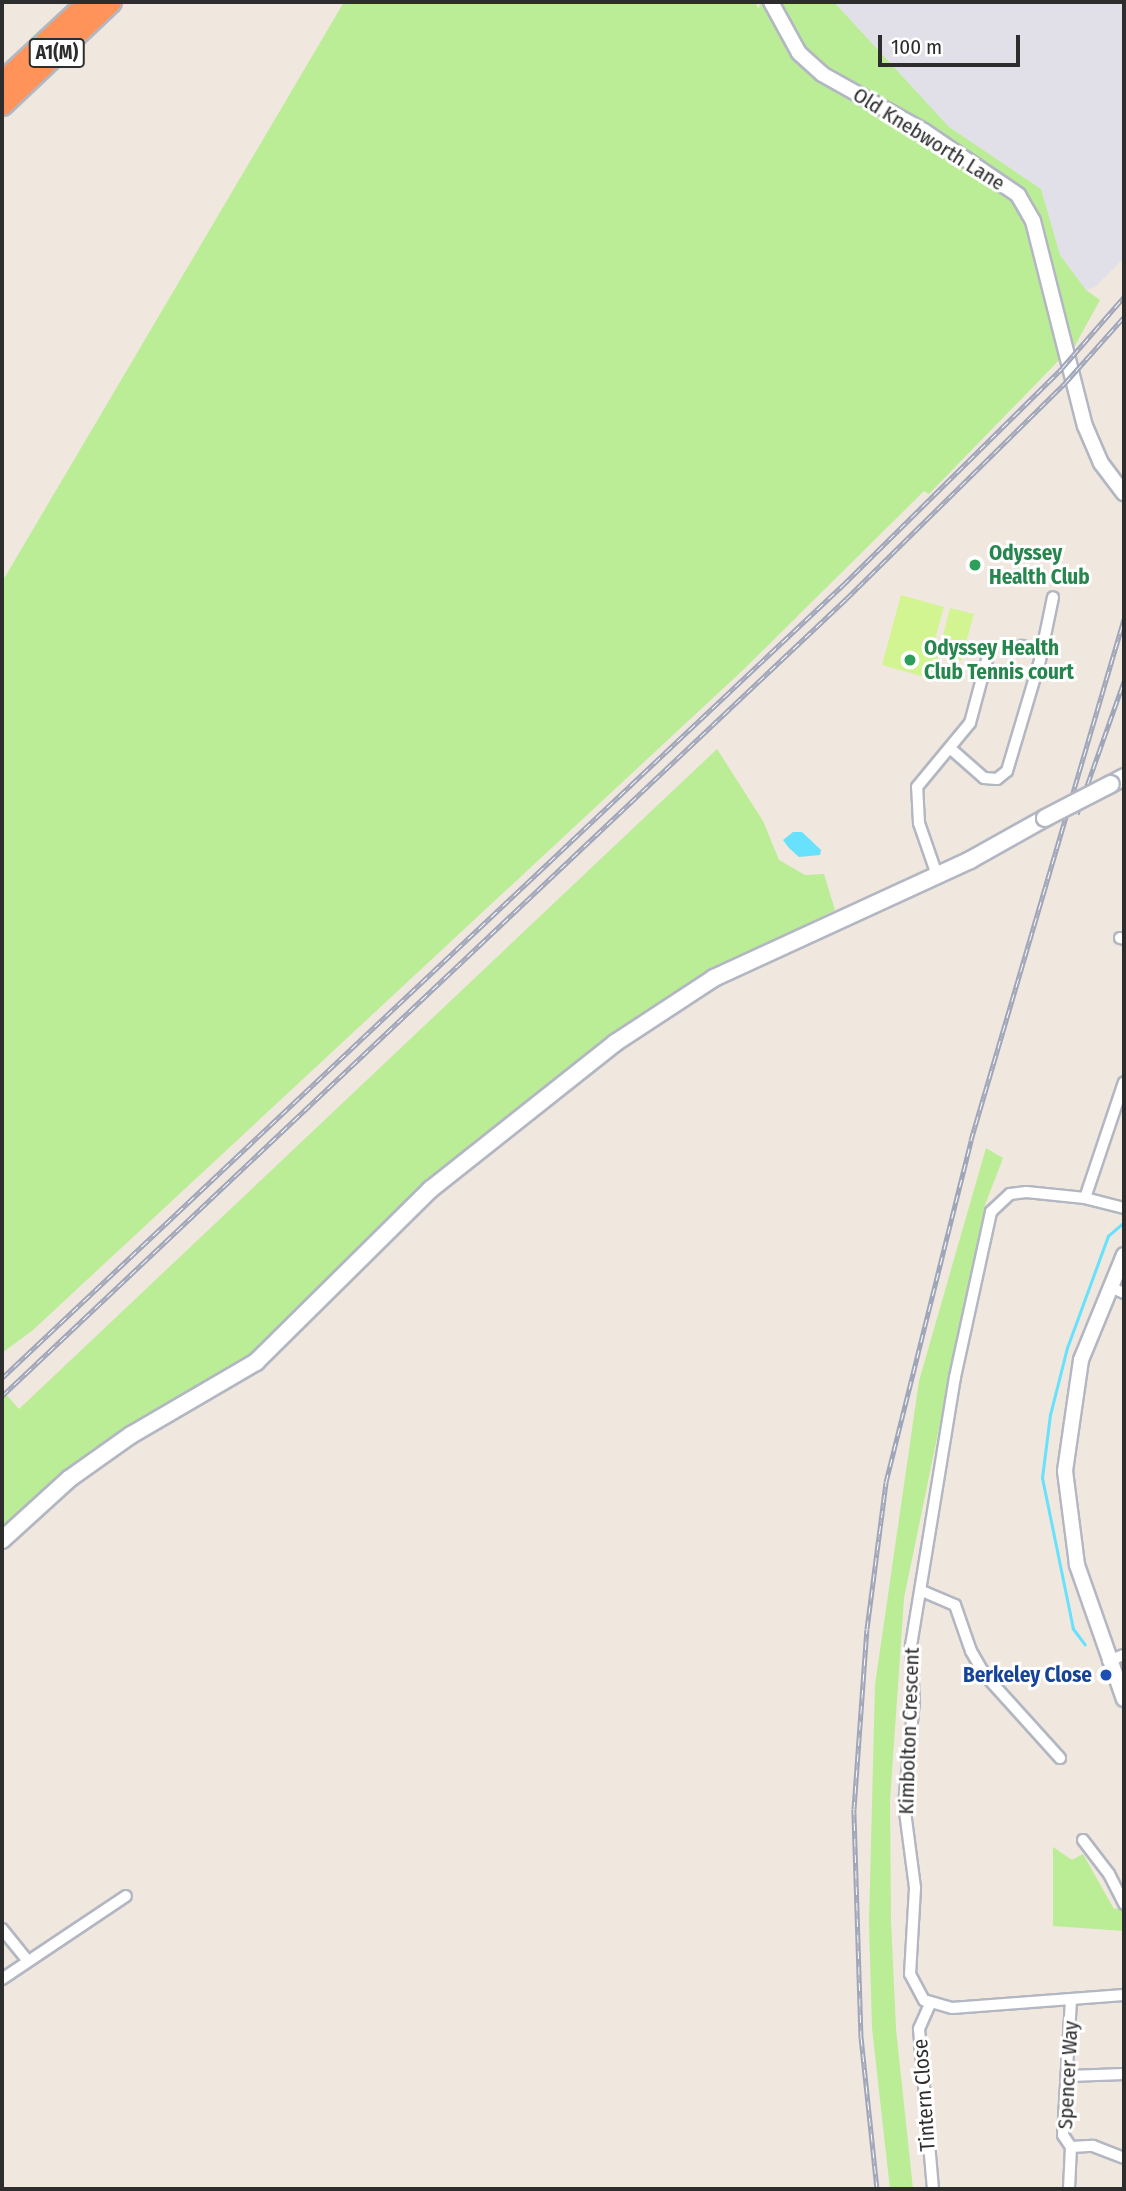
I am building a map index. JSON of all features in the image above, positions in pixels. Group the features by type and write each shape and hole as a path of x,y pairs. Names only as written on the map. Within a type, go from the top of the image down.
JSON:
{"highway":[{"name":"A1(M)","path":"2,81 87,2"},
{"name":"A1(M)","path":"2,105 111,2"}],"main road":[{"path":"2,1540 69,1479 131,1435 257,1362 431,1189 615,1043 714,978 937,875 1118,780"}],"street":[{"name":"Old Knebworth Lane","path":"771,2 799,53 822,74 924,131 1018,195 1033,221 1085,426 1101,463 1124,493"},
{"path":"951,749 984,778 1003,776 1020,732 1040,660 1039,651 1053,597"},
{"path":"1023,646 1039,651"},
{"path":"937,875 919,823 918,787 926,772 951,749 970,723 989,652"},
{"path":"1085,1198 1124,1082"},
{"name":"Kimbolton Crescent","path":"930,2004 917,1992 910,1974 915,1888 904,1804 914,1701 911,1647 955,1377 991,1212 1010,1194 1026,1192 1085,1198 1124,1208"},
{"path":"1124,1255 1117,1290 1082,1360 1065,1471 1077,1565 1108,1661 1124,1699"},
{"path":"922,1591 955,1605 971,1651 985,1675 1060,1758"},
{"path":"1108,1661 1124,1655"},
{"path":"1083,1840 1110,1874 1124,1904"},
{"path":"2,1979 126,1896"},
{"path":"2,1929 28,1961"},
{"path":"930,2004 960,2008 1124,1995"},
{"name":"Spencer Way","path":"1069,2189 1071,2147 1063,2135 1069,2076 1071,2000"},
{"name":"Tintern Close","path":"930,2004 919,2029 933,2189"},
{"path":"1069,2076 1124,2074"},
{"path":"1071,2147 1093,2147 1124,2158"}],"shaded area":[{"path":"834,2 1124,2 1124,258 1095,287 1086,290 1060,255 1041,189 949,127"}],"green space":[{"path":"344,2 755,2 759,9 760,2 766,2 794,54 1015,199 1029,223 1063,356 929,494 924,491 743,670 33,1330 2,1353 2,582"},
{"path":"776,2 834,2 949,127 1041,189 1060,255 1086,290 1100,300 1072,351 1024,195 976,158 825,71 806,54"},
{"path":"901,595 944,607 931,653 938,656 932,679 882,665"},
{"name":"Odyssey Health Club Tennis court","path":"950,608 974,614 961,661 938,656"},
{"path":"717,749 763,821 779,860 805,875 824,874 835,910 712,971 405,1205 247,1356 91,1450 2,1530 2,1390 19,1409"},
{"path":"986,1148 1003,1158 985,1205 904,1598 890,1801 891,1921 896,2029 913,2189 890,2189 872,2028 869,1923 875,1685 919,1381"},
{"path":"1053,1847 1072,1860 1083,1854 1114,1909 1122,1908 1124,1931 1053,1926"}],"water":[{"path":"793,832 802,832 821,850 820,855 799,857 783,840"}],"waterway":[{"path":"1085,1645 1073,1629 1042,1478 1050,1415 1067,1348 1108,1236 1124,1222"}],"railway":[{"path":"2,1378 843,585 1062,368 1124,297"},
{"path":"2,1396 846,599 1065,383 1124,317"},
{"path":"877,2189 861,2038 854,1809 867,1629 886,1482 971,1140 1124,619"},
{"path":"1077,814 1124,681"}],"place":[{"name":"Odyssey Health Club","path":"975,565"},
{"name":"Odyssey Health Club Tennis court","path":"910,660"},
{"name":"Berkeley Close","path":"1106,1675"}]}
